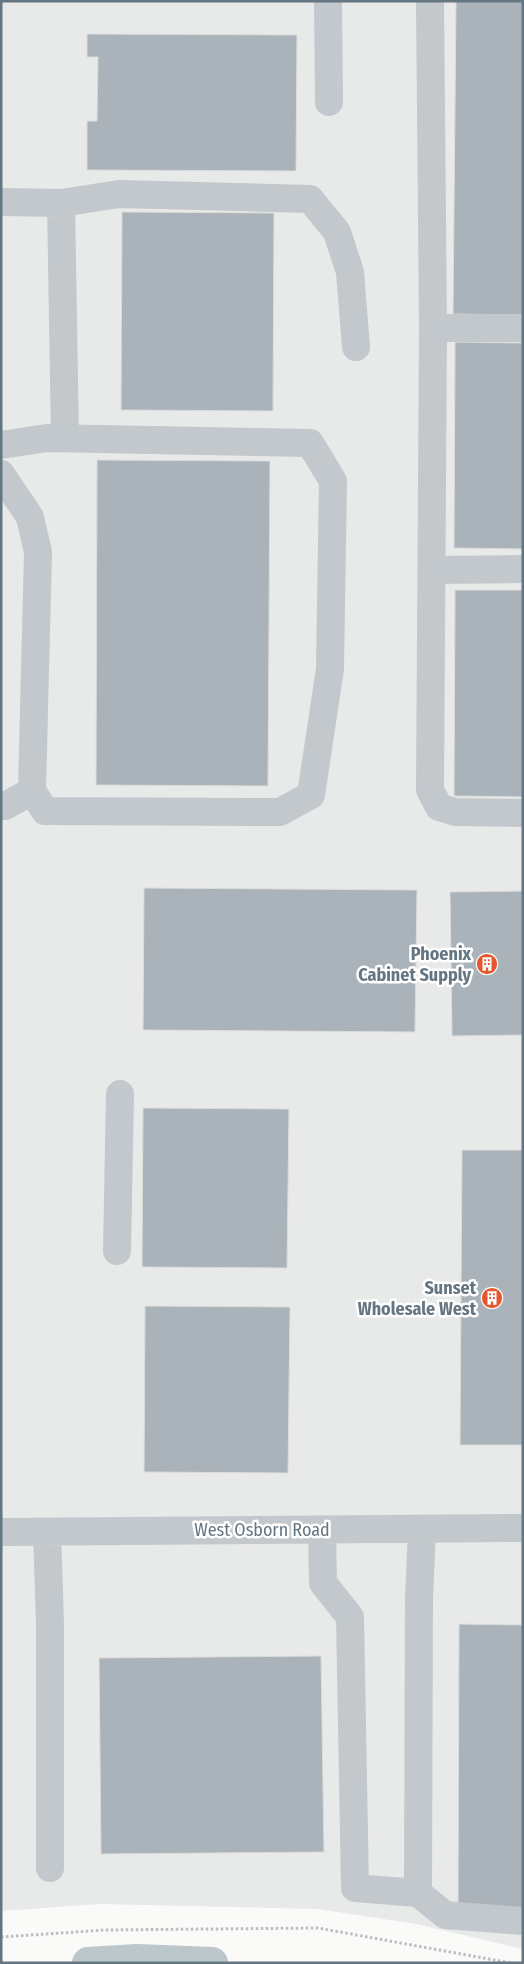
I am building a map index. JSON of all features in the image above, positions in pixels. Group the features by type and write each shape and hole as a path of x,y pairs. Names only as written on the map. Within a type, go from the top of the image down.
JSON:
{"street":[{"path":"328,1 329,102"},
{"path":"430,1 433,328 430,790 438,807 454,812 523,813"},
{"path":"1,202 61,203 119,194 310,199 337,232 350,272 356,348"},
{"path":"61,203 65,438"},
{"path":"433,328 523,328"},
{"path":"1,446 47,438 310,443 333,482 330,669 311,795 280,812 45,811 32,791 38,552 30,517 1,474"},
{"path":"432,570 523,569"},
{"path":"1,806 5,806 32,791"},
{"path":"117,1251 120,1094"},
{"name":"West Osborn Road","path":"1,1532 523,1528"},
{"path":"322,1530 323,1583 350,1617 355,1888 418,1893 445,1914 523,1921"},
{"path":"418,1893 419,1598 422,1530"},
{"path":"47,1532 50,1624 50,1868"}],"path":[{"path":"1,1937 105,1930 318,1928 511,1963"}],"shaded area":[{"path":"1,1 523,1 523,1949 416,1924 318,1909 99,1904 1,1911"}],"building":[{"path":"456,1 523,1 523,315 453,314"},
{"path":"87,34 297,35 296,171 87,170 87,121 97,121 98,57 87,57"},
{"path":"122,212 274,213 273,411 121,410"},
{"path":"455,342 523,343 523,549 454,548"},
{"path":"97,460 270,461 268,786 96,785"},
{"path":"455,590 523,590 523,797 454,796"},
{"path":"144,888 417,890 415,1032 143,1030"},
{"name":"Phoenix Cabinet Supply","path":"523,891 523,1035 452,1036 450,892"},
{"path":"143,1108 289,1109 287,1268 142,1267"},
{"name":"Sunset Wholesale West","path":"462,1150 523,1150 523,1445 460,1445"},
{"path":"145,1306 290,1307 288,1473 144,1472"},
{"path":"459,1624 523,1625 523,1909 458,1908"},
{"path":"321,1656 324,1852 101,1854 99,1658"}],"waterway":[{"path":"88,1963 137,1960 212,1963"}],"place":[{"name":"Phoenix Cabinet Supply","path":"487,964"},
{"name":"Sunset Wholesale West","path":"492,1298"}]}
